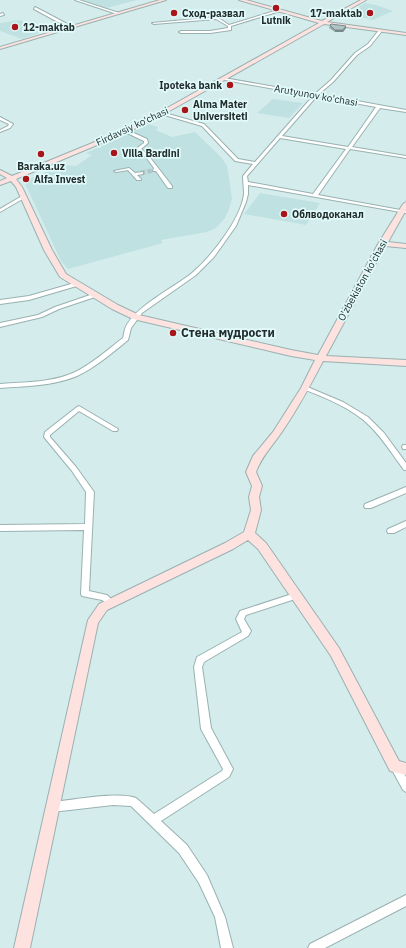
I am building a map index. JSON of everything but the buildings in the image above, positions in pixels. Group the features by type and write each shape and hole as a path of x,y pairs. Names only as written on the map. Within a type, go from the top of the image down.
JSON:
{"main road":[{"path":"0,48 162,0"},
{"path":"241,0 323,23 406,34"},
{"name":"Firdavsiy ko'chasi","path":"0,183 126,131 162,113 364,0"},
{"path":"0,168 11,174 12,178 19,187 48,250 63,275 115,307 136,317 291,353 321,358 406,364"},
{"path":"0,172 12,178"},
{"name":"O'zbekiston ko'chasi","path":"249,534 256,510 254,497 257,486 251,472 256,458 276,434 304,388 382,244 405,209"},
{"path":"382,244 406,246"},
{"path":"22,948 92,623 103,607 228,546 249,534 262,546 335,652 402,767"}],"street":[{"path":"76,0 118,13"},
{"path":"35,8 70,28"},
{"path":"181,32 227,30 231,28 230,26 279,11"},
{"path":"154,23 217,18 230,26"},
{"path":"0,386 47,382 69,376 126,340 128,328 144,309 194,274 212,256 234,226 244,202 245,176 316,95 342,71 356,54 369,45 380,31"},
{"name":"Arutyunov ko'chasi","path":"225,79 406,111"},
{"path":"314,195 379,106"},
{"path":"162,113 203,125 235,158 240,161 256,163"},
{"path":"0,118 10,124 9,127 0,131"},
{"path":"126,131 146,140 146,143 138,149 147,156 170,187"},
{"path":"280,137 406,157"},
{"path":"116,171 129,169 138,179"},
{"path":"134,174 141,173"},
{"path":"245,183 405,209"},
{"path":"0,211 24,197"},
{"path":"0,302 29,298 78,284"},
{"path":"0,325 40,316 57,308 96,295"},
{"path":"304,388 338,401 371,423 390,445 406,468"},
{"path":"111,603 104,597 85,594 90,492 74,469 47,437 47,434 79,408 115,429"},
{"path":"368,506 406,490"},
{"path":"391,531 406,524"},
{"path":"0,528 89,527"},
{"path":"152,821 223,777 228,769 206,729 198,667 200,660 245,634 246,631 240,619 243,613 296,596"},
{"path":"402,767 406,787"},
{"path":"52,807 114,800 133,802 183,849 203,879 220,917 227,948"},
{"path":"314,948 406,900"}],"shaded area":[{"path":"82,0 137,0 107,8"},
{"name":"17-maktab","path":"365,3 393,11 373,20 348,14"},
{"name":"12-maktab","path":"20,20 39,33 22,39 0,31 0,23"},
{"path":"273,99 303,103 289,118 257,113"},
{"path":"149,124 158,127 156,130 172,137 195,132 221,157 227,166 232,199 225,218 216,228 207,232 161,240 163,243 68,269 61,261 24,181 63,165 76,166 92,155 86,153"},
{"path":"260,193 320,203 306,225 244,214"}],"tunnel":[{"path":"141,173 155,170"}],"place":[{"name":"Lutnik","path":"276,8"},
{"name":"Сход-развал","path":"174,13"},
{"name":"17-maktab","path":"370,13"},
{"name":"12-maktab","path":"15,27"},
{"name":"Ipoteka bank","path":"230,85"},
{"name":"Alma Mater Universiteti","path":"185,110"},
{"name":"Villa Bardini","path":"114,153"},
{"name":"Baraka.uz","path":"41,154"},
{"name":"Alfa Invest","path":"26,179"},
{"name":"Облводоканал","path":"284,214"},
{"name":"Стена мудрости","path":"173,333"}]}
